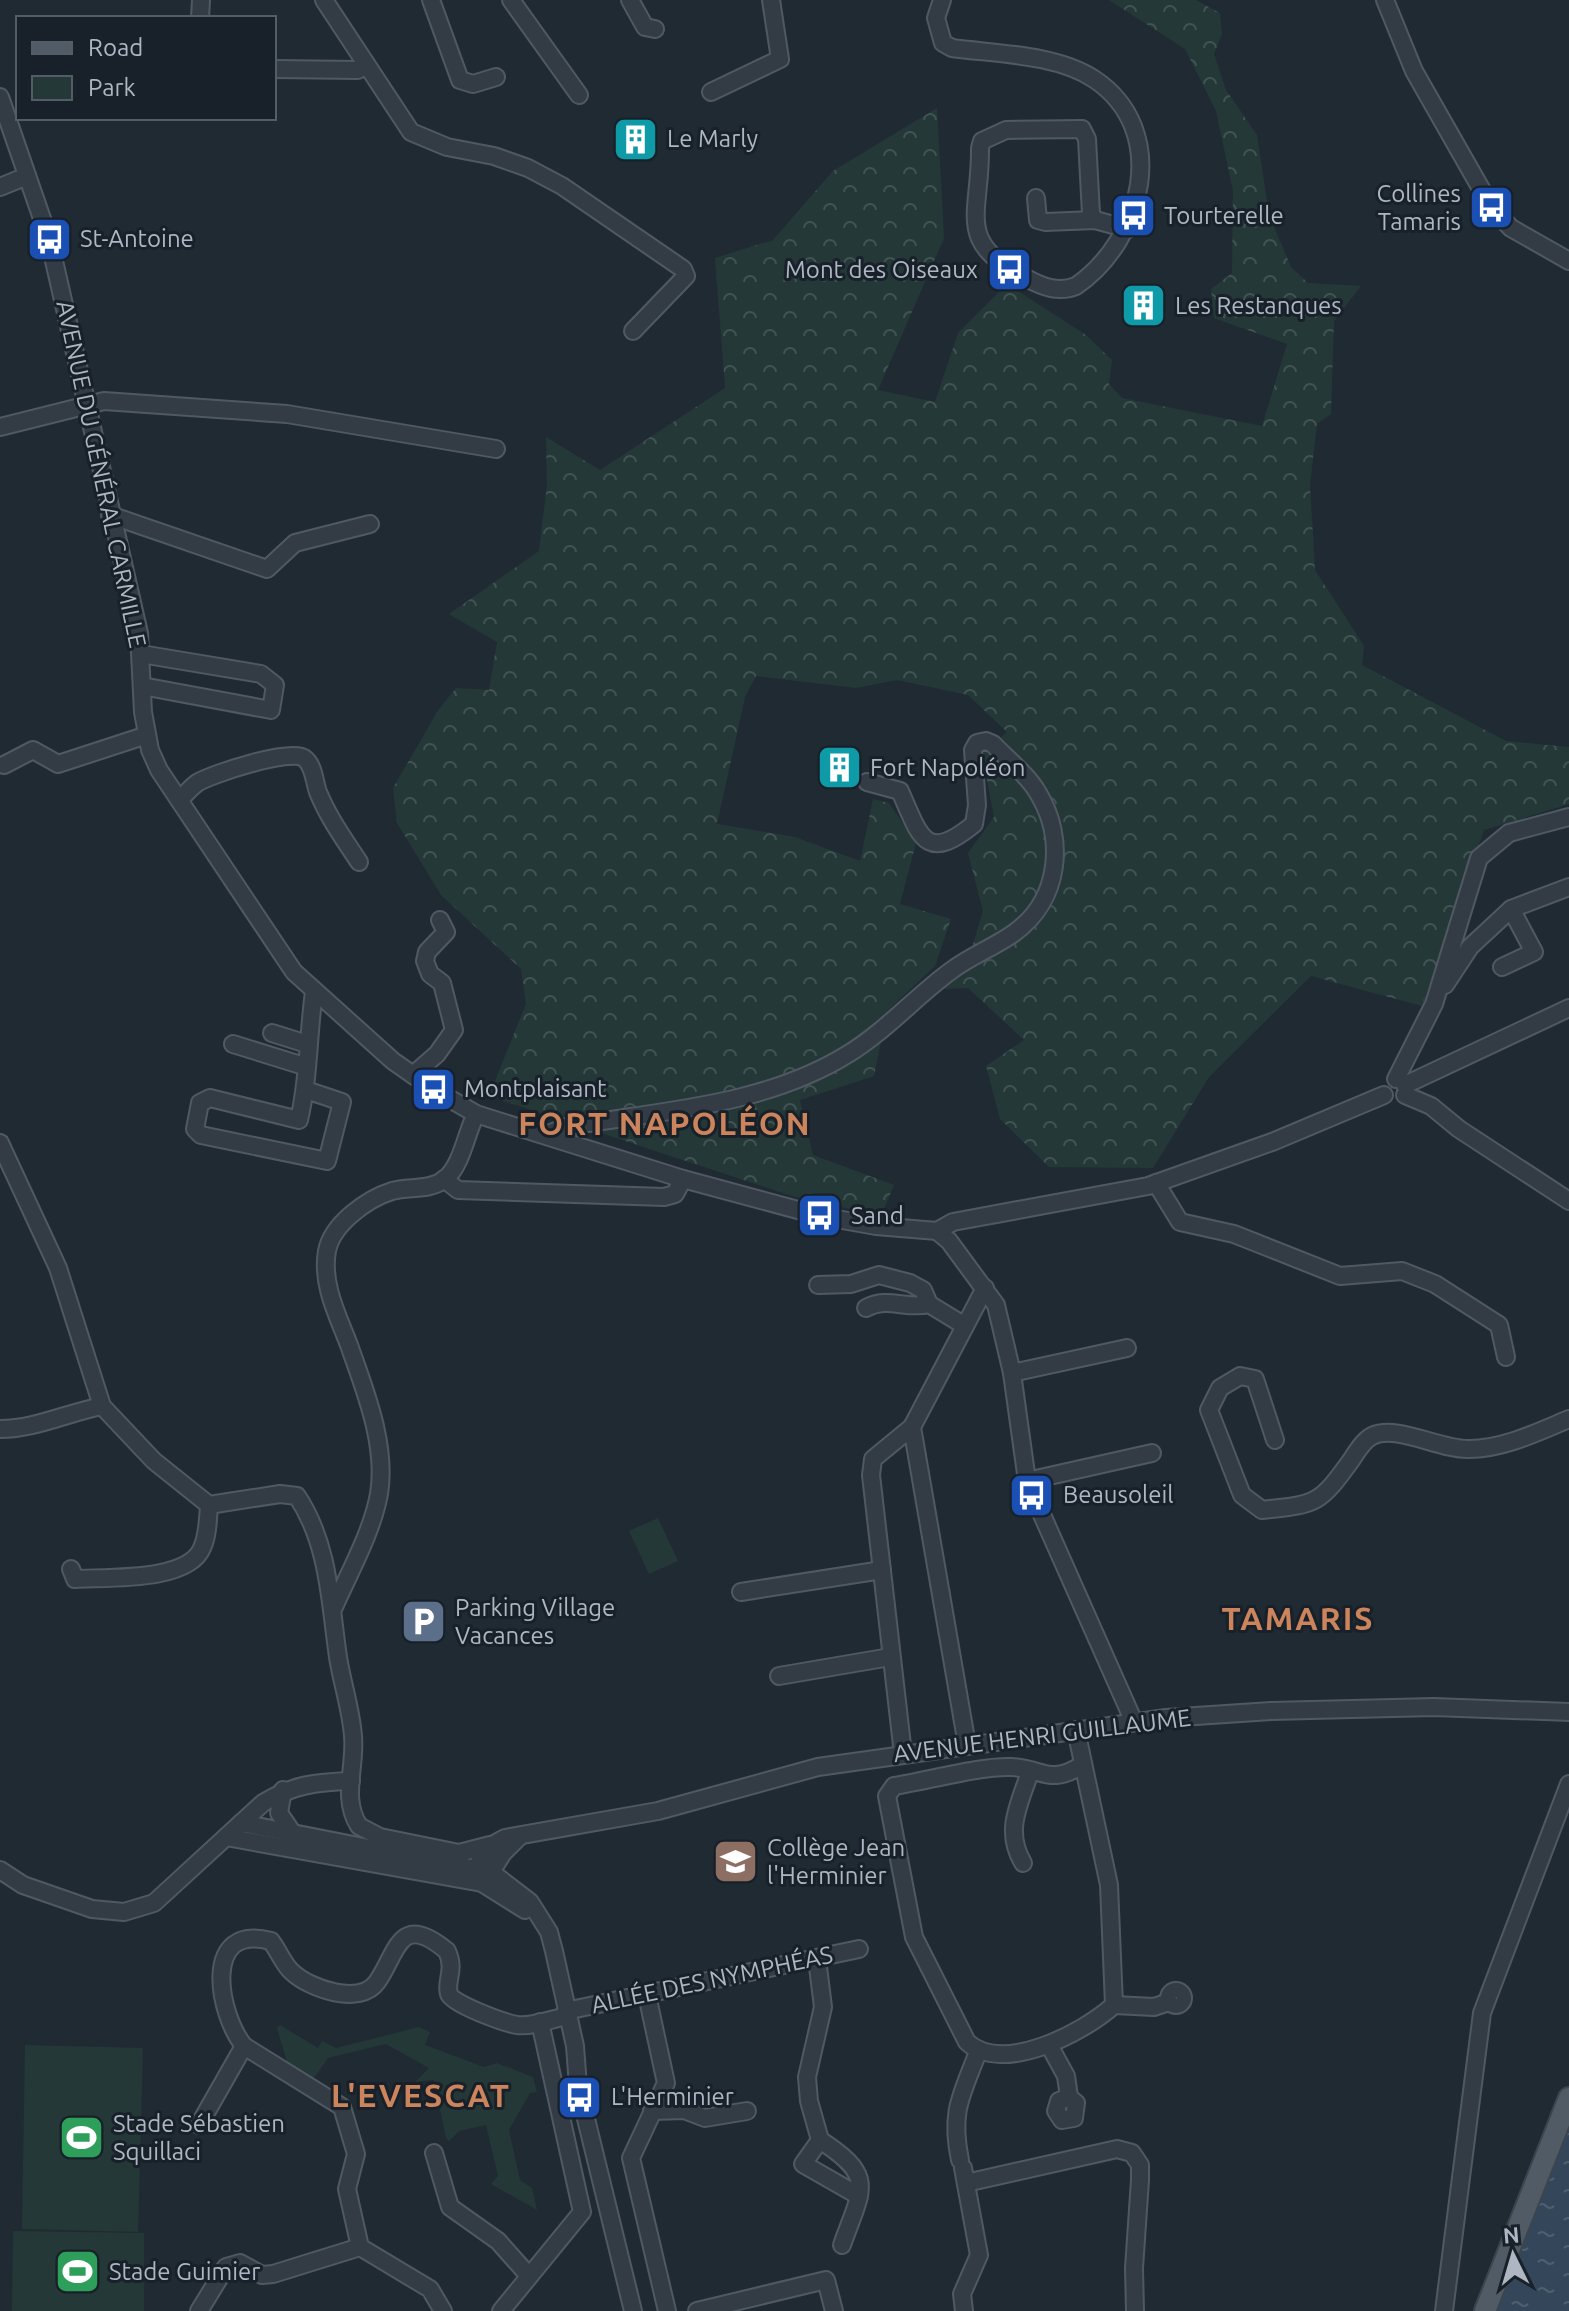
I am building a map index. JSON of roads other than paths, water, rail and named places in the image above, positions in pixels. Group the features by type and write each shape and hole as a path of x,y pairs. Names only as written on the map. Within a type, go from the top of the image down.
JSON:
{"main road":[{"path":"1485,2311 1569,2098"},
{"path":"1479,2311 1493,2286"}],"street":[{"path":"324,0 411,132 447,147 494,156 528,168 562,186 683,269 686,276 633,331"},
{"path":"431,0 460,80 473,84 496,77"},
{"path":"511,0 579,95"},
{"path":"630,0 645,27 655,29"},
{"path":"711,92 780,59 771,0"},
{"path":"942,0 937,9 939,33 952,48 1061,65 1094,79 1114,97 1132,129 1139,153 1139,191 1128,229 1082,281 1069,289 1043,286 1009,270 986,250 976,231 980,148 988,135 1006,130 1082,129 1087,139 1091,214 1095,220"},
{"path":"1385,0 1414,71 1492,208 1511,228 1569,261"},
{"path":"276,69 358,70"},
{"name":"AVENUE DU GÉNÉRAL CARMILLE","path":"0,97 49,239 141,654 147,735 154,761 278,953 314,992 413,1075 476,1114 683,1179 820,1216 876,1226 937,1231"},
{"path":"0,187 27,176"},
{"path":"1036,198 1038,220 1084,223 1095,220 1128,229"},
{"path":"0,427 104,401 287,414 496,449"},
{"path":"110,515 267,569 295,543 370,524"},
{"path":"141,654 261,674 275,685 271,710 142,686"},
{"path":"4,765 33,750 58,764 147,735"},
{"path":"545,1135 569,1126 764,1091 820,1070 851,1052 953,969 1016,931 1047,895 1056,856 1052,825 1037,790 993,744 986,741 977,743 973,750 974,824 951,843 938,845 920,836 900,791 867,782"},
{"path":"179,800 199,782 252,764 295,754 303,756 310,764 317,791 332,820 359,862"},
{"path":"1402,1086 1434,1004 1479,858 1509,833 1569,817"},
{"path":"1434,1004 1470,947 1511,909 1569,887"},
{"path":"1502,967 1534,952 1511,909"},
{"path":"413,1075 437,1054 454,1030 442,983 430,974 425,961 427,952 446,932 440,920"},
{"path":"306,1090 342,1102 327,1161 201,1135 195,1129 200,1103 210,1098 299,1120 306,1090 307,1044 314,992"},
{"path":"1402,1086 1569,1008"},
{"path":"272,1033 307,1044"},
{"path":"233,1044 307,1067"},
{"path":"1134,1722 1027,1481 1012,1373 996,1305 949,1241 937,1231 953,1222 1156,1183 1272,1142 1384,1095 1386,1084 1402,1086 1459,1129 1569,1201"},
{"path":"334,1607 379,1494 380,1466 371,1411 330,1294 327,1250 344,1222 381,1195 432,1186 444,1179 453,1170 476,1114"},
{"path":"0,1143 58,1268 102,1406 154,1461 209,1505 202,1549 189,1564 169,1572 75,1579 71,1569"},
{"path":"444,1179 458,1190 664,1197 675,1194 683,1179"},
{"path":"1156,1183 1180,1222 1234,1234 1340,1276 1402,1271 1435,1284 1499,1325 1506,1357"},
{"path":"818,1285 851,1284 879,1275 923,1290 929,1304 965,1326"},
{"path":"903,1754 871,1475 873,1459 912,1427 985,1288"},
{"path":"866,1308 880,1300 919,1307 929,1304"},
{"path":"1012,1373 1127,1348"},
{"path":"1275,1440 1255,1379 1240,1376 1220,1388 1209,1410 1242,1495 1262,1510 1306,1505 1326,1496 1370,1437 1387,1432 1433,1445 1469,1450 1510,1442 1569,1419"},
{"path":"0,1429 25,1429 64,1413 102,1406"},
{"path":"912,1427 967,1745"},
{"path":"1027,1481 1152,1453"},
{"name":"AVENUE HENRI GUILLAUME","path":"209,1505 280,1494 297,1496 322,1554 334,1607 338,1654 354,1738 349,1792 354,1818 365,1833 459,1853 523,1834 646,1813 799,1771 1134,1722 1286,1710 1434,1707 1569,1712"},
{"path":"741,1592 882,1570"},
{"path":"779,1676 890,1657"},
{"path":"1076,1730 1109,1885 1114,2005"},
{"path":"1050,1777 1068,1774 1082,1765"},
{"path":"1086,1782 1067,1783 1012,1767 894,1786 887,1796 914,1937 967,2042 978,2052 996,2056 1049,2045 1114,2005 1154,2007 1169,2002"},
{"path":"1023,1863 1014,1849 1011,1829 1030,1772"},
{"path":"0,1870 23,1885 92,1909 124,1912 154,1903 241,1823 283,1790 306,1782 351,1781"},
{"path":"1444,2311 1482,2013 1569,1784"},
{"path":"283,1790 279,1813 294,1835"},
{"path":"241,1823 482,1875 516,1888 540,1916 549,1932 575,2046 578,2086 633,2311"},
{"path":"482,1875 523,1834"},
{"path":"226,1837 363,1861 482,1875"},
{"path":"482,1875 490,1845"},
{"name":"ALLÉE DES NYMPHÉAS","path":"244,2046 233,2032 220,1981 221,1962 229,1949 244,1939 258,1937 271,1941 291,1971 323,1988 352,1994 367,1992 377,1982 395,1944 407,1937 423,1936 447,1951 452,1963 450,1997 459,2004 517,2025 859,1949"},
{"path":"817,1959 823,2007 807,2077 809,2101 820,2140 849,2159 861,2175 859,2196 842,2245"},
{"path":"647,1995 666,2083 631,2158 667,2311"},
{"path":"501,2311 577,2219 582,2203 540,2022"},
{"path":"1049,2045 1066,2076 1069,2097"},
{"path":"199,2125 244,2046 342,2107 356,2154 347,2189 360,2247 430,2289 443,2311"},
{"path":"964,2311 962,2294 979,2255 954,2129 957,2107 978,2052"},
{"path":"652,2111 684,2110 705,2118 747,2111"},
{"path":"820,2140 803,2164 859,2196"},
{"path":"963,2170 1117,2149 1132,2153 1140,2165 1134,2268 1135,2311"},
{"path":"434,2153 450,2207 498,2241 529,2276"},
{"path":"199,2311 226,2267 240,2263 262,2275 360,2247"},
{"path":"697,2311 826,2280 834,2311"}],"water":[{"path":"1569,2127 1569,2311 1496,2311"}],"place":[{"name":"Le Marly","path":"636,139"},
{"name":"Collines Tamaris","path":"1492,208"},
{"name":"Tourterelle","path":"1133,216"},
{"name":"St-Antoine","path":"49,239"},
{"name":"Mont des Oiseaux","path":"1009,270"},
{"name":"Les Restanques","path":"1144,306"},
{"name":"Fort Napoléon","path":"839,768"},
{"name":"Montplaisant","path":"433,1089"},
{"name":"Sand","path":"820,1216"},
{"name":"Beausoleil","path":"1032,1495"},
{"name":"Parking Village Vacances","path":"424,1622"},
{"name":"Collège Jean l'Herminier","path":"736,1862"},
{"name":"L'Herminier","path":"580,2097"},
{"name":"Stade Sébastien Squillaci","path":"82,2138"},
{"name":"Stade Guimier","path":"78,2272"}],"district":[{"name":"FORT NAPOLÉON","path":"665,1124"},
{"name":"TAMARIS","path":"1298,1619"},
{"name":"L'EVESCAT","path":"421,2096"}]}
